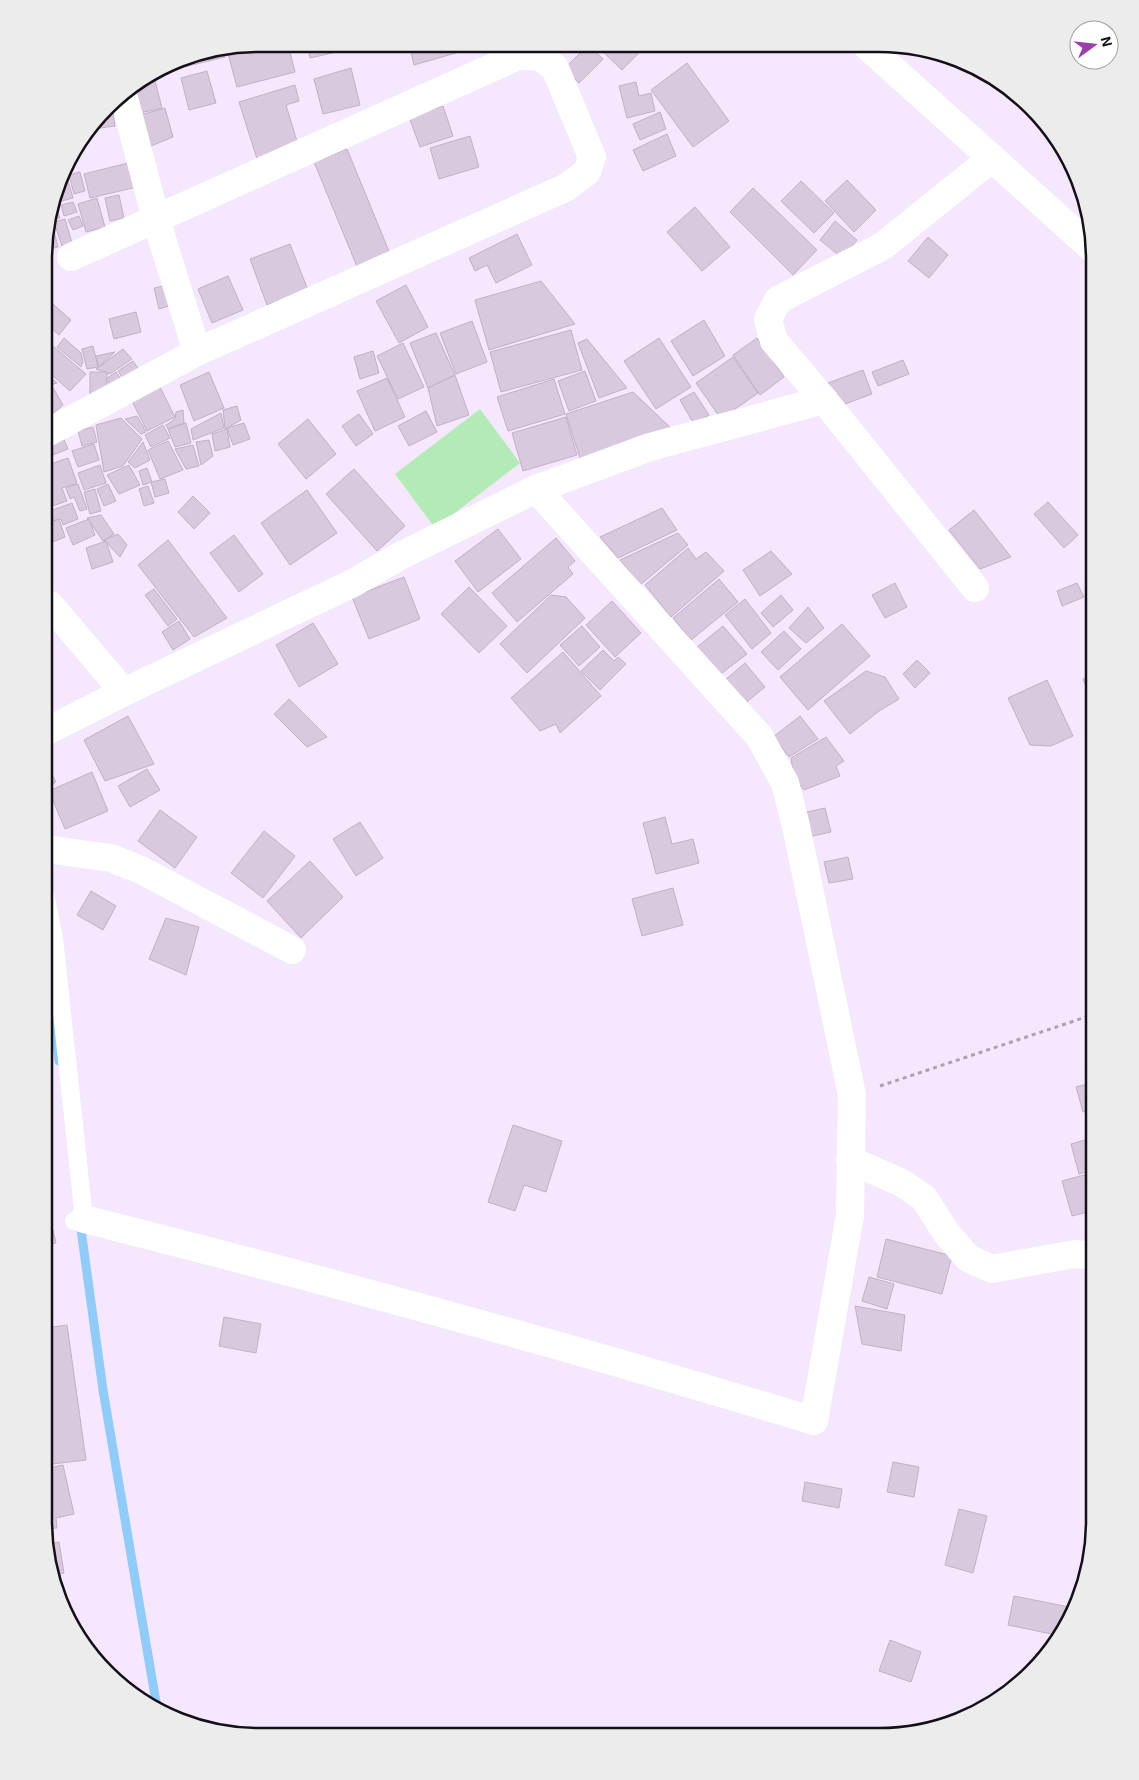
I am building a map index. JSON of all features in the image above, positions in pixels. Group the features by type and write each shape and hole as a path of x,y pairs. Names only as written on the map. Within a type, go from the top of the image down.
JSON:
{"street":[{"path":"873,52 1086,242"},
{"path":"52,430 197,352 565,188 587,172 592,157 555,68 539,56 518,56 71,257"},
{"path":"125,102 156,220 197,352"},
{"path":"975,588 824,400 774,341 768,319 778,300 883,246 992,158"},
{"path":"52,728 353,583 400,556 536,489 650,447 824,400"},
{"path":"78,1220 242,1259 712,1390 814,1421 850,1216 852,1095 796,826 785,783 759,736 536,489"},
{"path":"52,607 124,692"},
{"path":"52,850 111,858 133,867 292,950"},
{"path":"850,1160 902,1183 924,1198 947,1234 968,1258 992,1268 1074,1254 1086,1255"}],"lane":[{"path":"52,928 78,1220"}],"path":[{"path":"852,1095 1086,1017"}],"green space":[{"path":"480,409 520,463 435,528 395,474"}],"building":[{"path":"290,52 295,72 237,87 228,55"},
{"path":"309,52 337,52 310,58"},
{"path":"411,52 460,52 414,65"},
{"path":"581,52 596,52 603,59 579,83 564,69"},
{"path":"603,52 640,52 622,70"},
{"path":"225,55 225,57 181,68 219,56"},
{"path":"687,63 729,121 693,147 651,90"},
{"path":"351,68 360,105 323,114 314,79"},
{"path":"207,71 216,103 189,110 181,78"},
{"path":"154,81 162,108 140,113 135,94"},
{"path":"636,82 639,96 651,93 655,111 627,118 619,86"},
{"path":"295,85 299,101 286,105 299,148 258,162 239,102"},
{"path":"443,106 453,136 420,147 409,117"},
{"path":"165,108 173,137 146,148 137,116"},
{"path":"660,112 666,129 640,140 633,124"},
{"path":"113,113 115,126 99,128"},
{"path":"667,134 676,156 643,171 633,150"},
{"path":"470,136 479,167 439,179 430,148"},
{"path":"347,149 391,256 358,269 314,162"},
{"path":"132,162 137,187 90,198 84,174"},
{"path":"80,172 85,191 74,194 70,177 71,175"},
{"path":"68,180 73,198 61,201"},
{"path":"847,180 876,210 854,232 825,201"},
{"path":"801,181 834,213 814,233 781,201"},
{"path":"753,188 817,250 793,275 730,212"},
{"path":"119,195 124,218 110,221 105,198"},
{"path":"97,198 105,227 86,232 78,204"},
{"path":"73,202 77,212 64,216 61,205"},
{"path":"695,207 730,247 702,271 667,232"},
{"path":"79,216 83,226 73,230 68,220"},
{"path":"65,219 72,243 62,246 56,222"},
{"path":"835,221 857,240 842,258 820,240"},
{"path":"54,231 58,247 53,248"},
{"path":"517,234 532,265 496,283 487,265 475,271 469,258"},
{"path":"928,237 948,255 929,278 908,261"},
{"path":"290,244 308,290 267,305 250,259"},
{"path":"228,276 243,310 212,323 198,289"},
{"path":"541,281 575,324 489,350 475,300"},
{"path":"406,285 428,327 399,343 376,301"},
{"path":"163,286 169,306 159,309 154,288"},
{"path":"52,303 71,320 59,335 52,329"},
{"path":"136,312 141,332 114,339 109,319"},
{"path":"704,320 725,356 693,376 671,341"},
{"path":"472,321 487,362 456,374 440,333"},
{"path":"571,330 582,370 501,392 490,352"},
{"path":"436,333 455,375 428,388 410,343"},
{"path":"64,338 81,353 83,362 81,367 57,347"},
{"path":"659,338 691,387 656,409 624,361"},
{"path":"757,338 784,377 760,395 733,355"},
{"path":"587,339 627,388 599,398 578,343"},
{"path":"403,343 424,387 398,399 377,356"},
{"path":"52,346 86,374 70,391 52,375"},
{"path":"93,346 98,367 87,369 82,349"},
{"path":"123,349 132,359 110,374 96,369"},
{"path":"373,351 379,373 360,379 354,357"},
{"path":"115,352 99,367 96,356"},
{"path":"733,357 758,393 721,419 696,383"},
{"path":"903,360 909,374 878,386 872,372"},
{"path":"133,361 142,374 127,385 118,371"},
{"path":"863,370 872,394 837,407 828,383"},
{"path":"585,371 596,401 569,411 558,381"},
{"path":"90,372 107,372 107,399 90,399"},
{"path":"116,372 124,384 115,391 106,379"},
{"path":"209,372 224,408 194,421 180,385"},
{"path":"455,375 469,415 437,426 428,388"},
{"path":"387,378 405,417 375,431 357,391"},
{"path":"554,379 565,414 508,431 497,397"},
{"path":"52,386 63,405 52,414"},
{"path":"160,387 175,417 147,431 132,401"},
{"path":"633,392 673,430 581,461 566,414"},
{"path":"694,392 709,415 694,424 680,400"},
{"path":"237,406 241,420 225,429 223,410"},
{"path":"183,410 184,423 168,429 166,425 175,419 176,412"},
{"path":"426,411 437,432 409,446 398,426"},
{"path":"221,413 224,428 193,440 191,429"},
{"path":"359,414 373,434 356,446 342,426"},
{"path":"137,416 146,432 141,434 125,419"},
{"path":"566,417 577,455 523,471 512,433"},
{"path":"121,418 142,439 123,466 104,472 96,425"},
{"path":"308,419 336,454 306,479 278,444"},
{"path":"186,423 191,443 175,447 168,429"},
{"path":"244,423 250,439 233,445 227,428"},
{"path":"163,425 170,438 151,447 145,435"},
{"path":"93,427 97,442 82,446 78,431"},
{"path":"227,429 230,447 215,451 212,434"},
{"path":"62,435 68,449 52,455 52,439"},
{"path":"209,440 213,456 201,465 196,442"},
{"path":"168,441 183,470 160,479 148,450"},
{"path":"143,442 150,460 135,468 128,462"},
{"path":"94,444 99,460 78,467 72,451"},
{"path":"193,445 199,466 186,469 175,449"},
{"path":"68,458 77,483 62,488 67,501 52,506 52,464"},
{"path":"100,465 106,483 84,490 78,473"},
{"path":"129,465 140,485 119,494 107,475"},
{"path":"147,468 152,482 143,485 139,471"},
{"path":"354,469 405,526 377,551 326,494"},
{"path":"165,479 169,493 155,497 151,482"},
{"path":"78,484 87,509 80,511 74,497 70,499 66,488"},
{"path":"108,484 116,501 104,506 97,489"},
{"path":"148,486 154,503 144,506 139,489"},
{"path":"95,489 101,511 90,514 84,492"},
{"path":"307,490 337,533 290,565 261,523"},
{"path":"193,496 210,513 194,529 178,512"},
{"path":"1048,502 1078,535 1064,548 1034,514"},
{"path":"72,503 78,519 63,525 61,519 54,521 52,510"},
{"path":"662,508 677,530 618,558 600,537"},
{"path":"974,510 1011,557 980,569 949,530"},
{"path":"101,515 114,534 103,541 87,518"},
{"path":"59,519 65,537 52,542 52,522"},
{"path":"89,519 95,535 73,545 66,528"},
{"path":"498,529 521,559 478,592 455,561"},
{"path":"678,533 688,545 640,585 620,560"},
{"path":"118,534 127,545 120,557 104,540"},
{"path":"234,535 263,574 239,592 210,553"},
{"path":"556,538 575,561 568,567 573,574 517,622 492,593"},
{"path":"168,540 227,618 194,637 138,565"},
{"path":"106,541 113,562 92,569 86,548"},
{"path":"688,548 696,559 706,552 724,571 671,617 645,585"},
{"path":"771,551 792,574 760,596 743,570"},
{"path":"404,577 420,619 369,639 352,597"},
{"path":"719,579 738,602 691,640 673,618"},
{"path":"895,583 907,607 885,618 872,595"},
{"path":"1077,583 1084,597 1062,606 1057,591"},
{"path":"469,587 507,626 479,653 441,614"},
{"path":"154,589 177,619 168,626 145,595"},
{"path":"551,595 566,597 585,618 527,673 500,644"},
{"path":"781,595 793,610 773,627 761,613"},
{"path":"745,599 771,633 752,649 725,615"},
{"path":"612,601 641,633 615,657 586,625"},
{"path":"808,607 824,628 806,643 789,628"},
{"path":"179,621 190,639 173,650 162,632"},
{"path":"313,623 338,664 299,687 276,645"},
{"path":"842,624 870,656 808,710 780,677"},
{"path":"582,626 600,647 579,666 560,645"},
{"path":"723,626 747,654 718,676 697,647"},
{"path":"784,631 801,649 778,670 761,652"},
{"path":"603,650 614,661 618,657 626,664 600,690 581,671"},
{"path":"563,652 601,696 560,733 556,724 540,731 511,698"},
{"path":"917,660 930,673 915,688 903,674"},
{"path":"745,663 765,687 743,705 724,681"},
{"path":"866,671 885,677 899,699 879,711 850,734 824,701"},
{"path":"1047,680 1073,736 1051,746 1030,745 1008,698"},
{"path":"289,699 327,737 307,747 274,714"},
{"path":"128,716 154,764 105,781 84,740"},
{"path":"800,716 818,739 789,757 773,737"},
{"path":"826,737 844,761 836,766 840,776 804,790 794,778 791,758"},
{"path":"147,769 160,790 130,807 118,786"},
{"path":"92,772 108,811 65,829 52,798 52,790"},
{"path":"52,775 56,782 52,785"},
{"path":"825,808 831,832 804,838 798,814"},
{"path":"160,810 197,837 175,868 138,841"},
{"path":"665,817 672,844 693,839 699,863 656,874 643,823"},
{"path":"360,822 383,858 356,876 333,839"},
{"path":"264,831 295,856 263,898 231,873"},
{"path":"848,857 853,879 829,883 824,862"},
{"path":"310,861 343,897 301,938 267,901"},
{"path":"673,888 683,925 642,936 632,899"},
{"path":"91,891 116,906 103,930 77,915"},
{"path":"166,918 199,927 186,975 149,959"},
{"path":"1086,1084 1086,1111 1083,1112 1076,1087"},
{"path":"513,1125 562,1141 546,1192 524,1185 515,1211 488,1202"},
{"path":"1086,1140 1086,1172 1079,1174 1071,1144"},
{"path":"1086,1174 1086,1212 1072,1216 1062,1181"},
{"path":"52,1226 56,1243 52,1244"},
{"path":"886,1239 952,1256 942,1294 877,1277"},
{"path":"869,1277 894,1284 887,1309 862,1301"},
{"path":"855,1306 905,1315 901,1351 862,1344"},
{"path":"224,1317 261,1324 256,1353 219,1346"},
{"path":"67,1325 86,1460 52,1464 52,1327"},
{"path":"893,1462 919,1467 914,1497 887,1492"},
{"path":"63,1465 74,1514 56,1518 57,1528 53,1528 52,1521 52,1467"},
{"path":"805,1482 842,1489 839,1508 802,1501"},
{"path":"959,1509 987,1516 973,1573 945,1565"},
{"path":"59,1542 64,1573 60,1574 54,1543"},
{"path":"1014,1596 1068,1607 1053,1634 1008,1625"},
{"path":"890,1640 921,1652 911,1682 879,1671"}],"waterway":[{"path":"52,1009 59,1061"},
{"path":"80,1222 103,1390 156,1700"}]}
